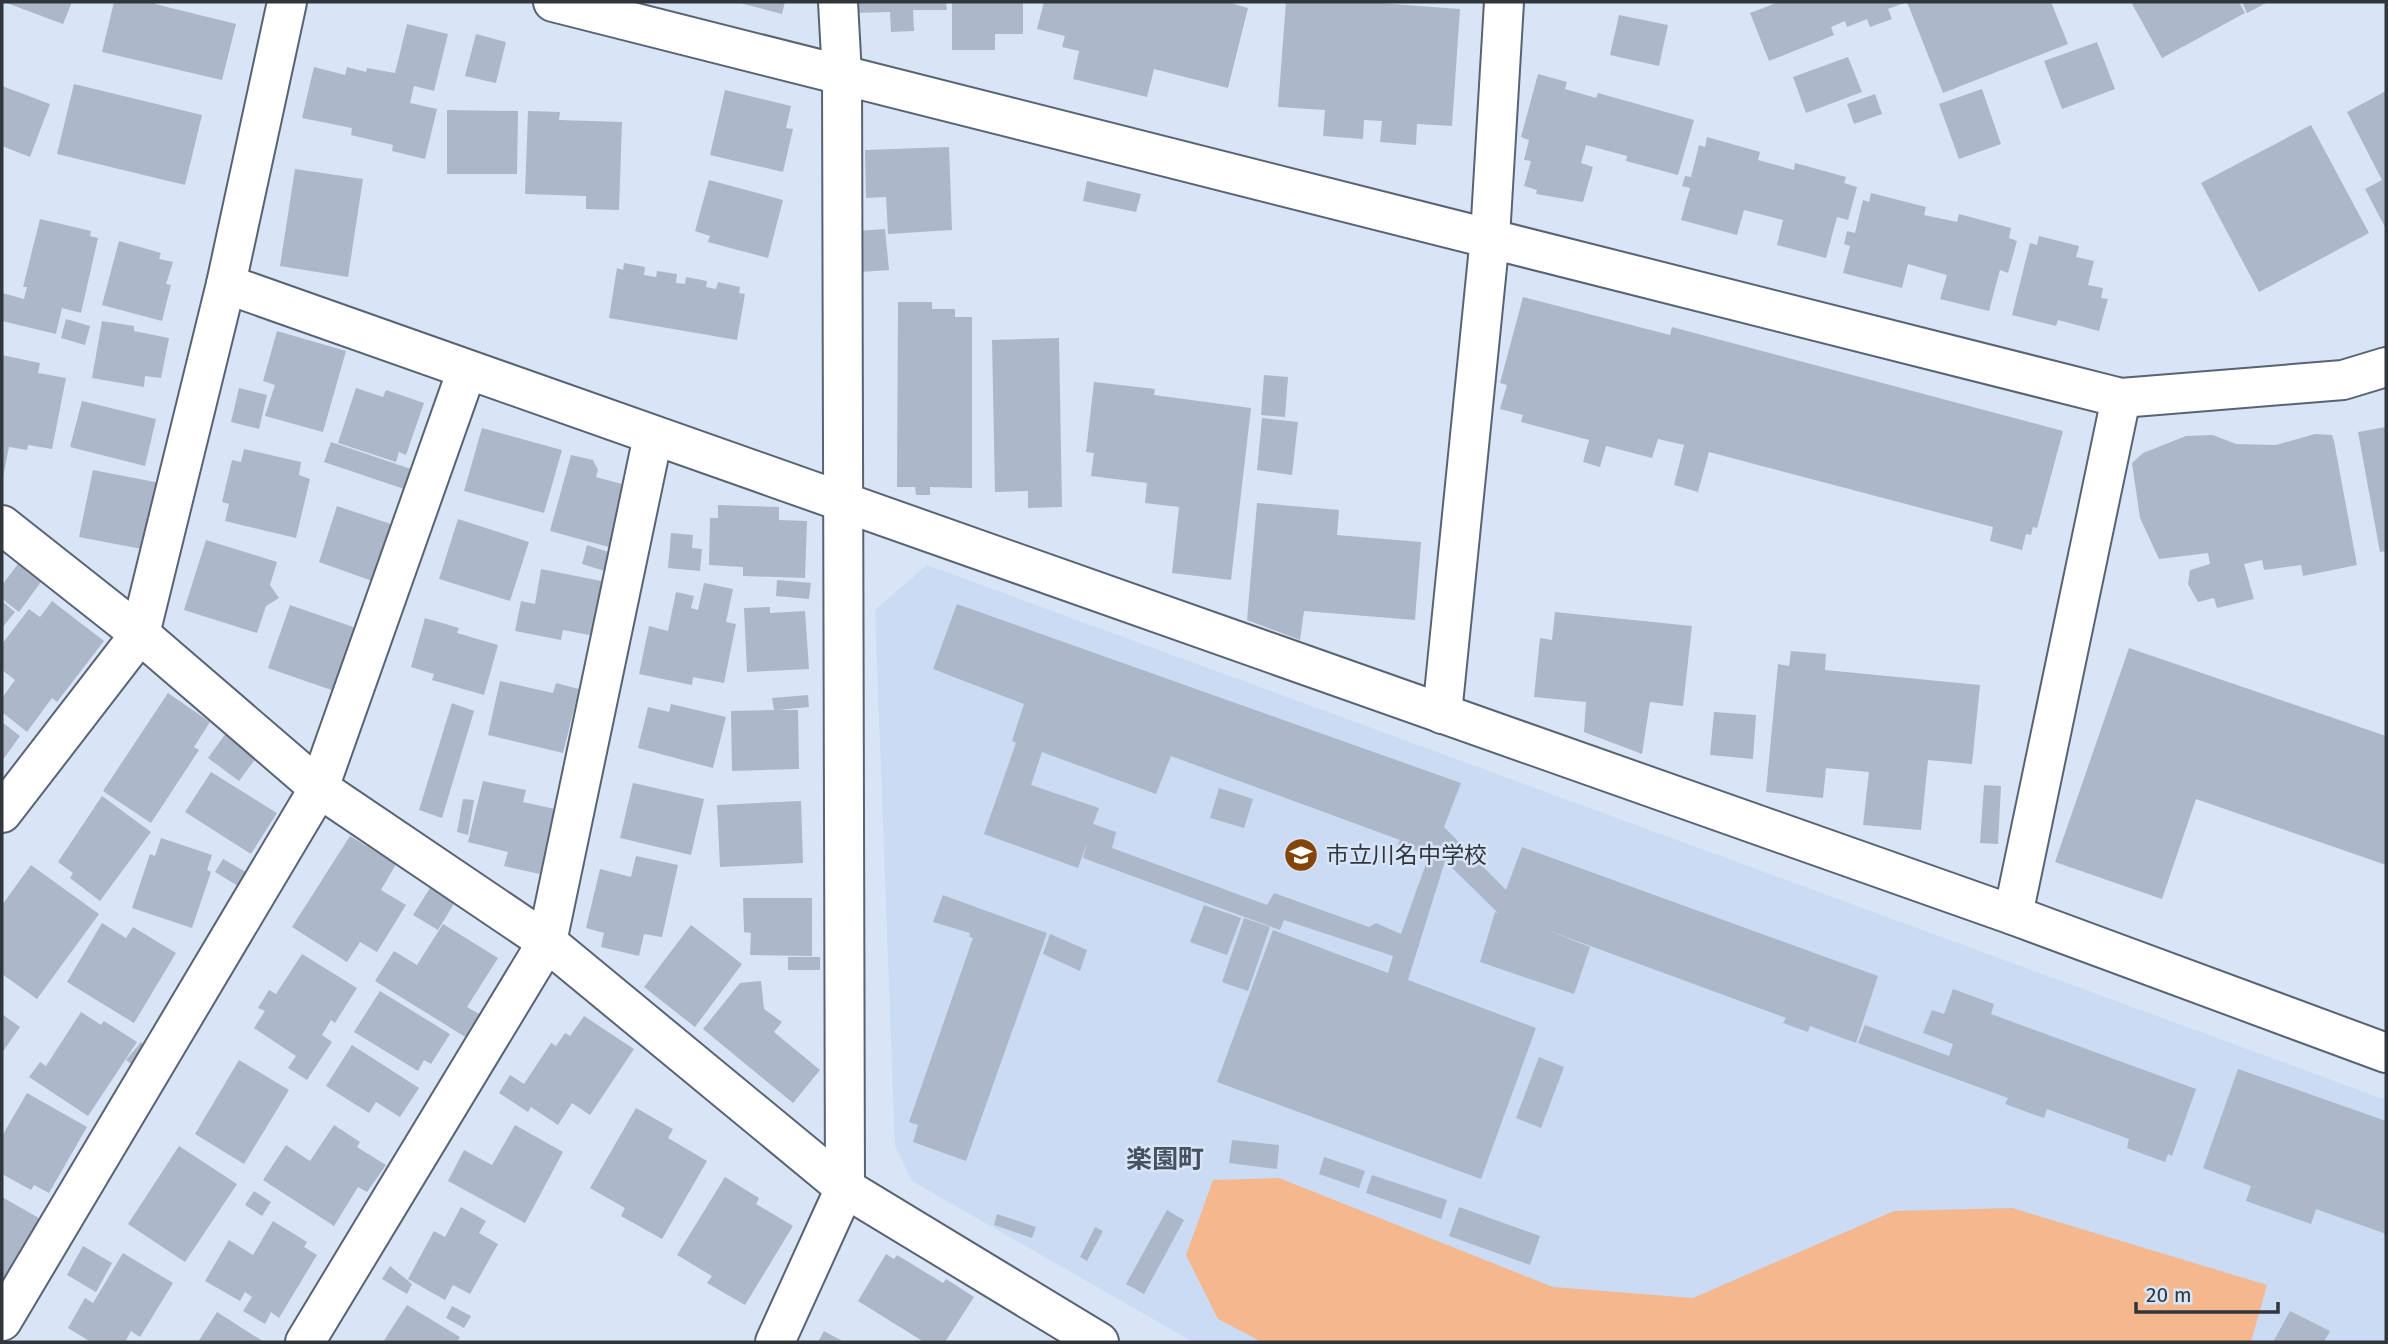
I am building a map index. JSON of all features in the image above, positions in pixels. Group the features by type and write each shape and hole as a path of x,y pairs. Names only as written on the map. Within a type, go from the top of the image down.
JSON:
{"street":[{"path":"2,813 140,634 226,284 287,2"},
{"path":"553,2 2121,398 2343,380 2386,367"},
{"path":"775,1342 845,1188 842,75 838,2"},
{"path":"1443,714 1490,237 1504,2"},
{"path":"226,284 2012,915 2386,1053"},
{"path":"2,1321 319,788 467,370"},
{"path":"2012,915 2121,398"},
{"path":"305,1342 547,942 653,436"},
{"path":"2,525 140,634 319,788 547,942 845,1188 1099,1342"}],"shaded area":[{"name":"市立川名中学校","path":"927,565 2386,1100 2386,1342 1193,1342 912,1181 895,1146 875,610"},
{"path":"1279,1178 1553,1287 1693,1298 1894,1211 2012,1208 2267,1285 2251,1342 1262,1342 1218,1319 1186,1255 1213,1180"}],"building":[{"path":"4,2 72,2 63,24"},
{"path":"114,2 156,2 155,4 236,24 222,80 102,52"},
{"path":"736,2 785,2 782,14"},
{"path":"853,2 946,2 947,10 913,10 914,31 891,32 890,12 854,13"},
{"path":"952,2 1023,2 1023,34 995,34 995,50 952,50"},
{"path":"1044,2 1227,2 1248,8 1228,88 1154,69 1147,97 1073,79 1079,51 1062,47 1065,36 1037,29"},
{"path":"1286,2 1366,2 1460,9 1452,126 1417,124 1416,145 1380,142 1382,121 1364,120 1363,139 1323,136 1325,110 1278,107"},
{"path":"1779,2 1907,2 1888,9 1892,19 1870,27 1867,19 1847,27 1845,21 1831,27 1834,35 1769,61 1750,13"},
{"path":"1907,2 2051,2 2068,44 1943,93"},
{"path":"2131,2 2239,2 2245,13 2162,58"},
{"path":"2242,2 2268,2 2247,13"},
{"path":"1619,15 1668,25 1659,66 1610,55"},
{"path":"407,24 448,34 434,91 414,86 410,103 437,109 425,159 392,151 393,145 351,135 352,128 302,118 314,67 345,75 347,67 366,72 367,68 395,73"},
{"path":"476,34 506,42 496,83 465,76"},
{"path":"2097,42 2115,89 2062,109 2044,61"},
{"path":"1848,57 1862,92 1806,113 1793,77"},
{"path":"1538,74 1567,82 1565,89 1596,98 1598,93 1694,120 1678,175 1626,161 1627,156 1586,145 1581,163 1593,167 1583,202 1536,194 1537,190 1524,186 1531,161 1524,160 1529,140 1521,137"},
{"path":"74,84 202,115 185,185 57,154"},
{"path":"2,86 50,104 30,157 2,146"},
{"path":"1982,89 2001,144 1959,159 1939,104"},
{"path":"725,90 791,106 786,128 793,129 783,172 710,155"},
{"path":"2386,91 2386,229 2365,189 2382,180 2347,112"},
{"path":"1875,94 1882,114 1854,124 1847,104"},
{"path":"447,110 518,111 517,174 447,174"},
{"path":"528,111 560,112 559,120 622,122 619,210 586,209 586,196 525,194"},
{"path":"2311,125 2369,233 2259,292 2201,183"},
{"path":"1707,137 1760,152 1758,160 1794,170 1795,163 1846,177 1844,183 1857,187 1848,220 1837,217 1826,258 1777,245 1783,220 1744,210 1737,235 1681,220 1690,188 1682,186 1685,176 1691,177 1699,145 1705,147"},
{"path":"949,147 952,230 888,234 886,197 866,198 865,150"},
{"path":"295,169 363,179 348,277 280,266"},
{"path":"709,180 783,200 768,258 708,242 710,236 695,231"},
{"path":"1087,181 1141,194 1136,212 1083,201"},
{"path":"1871,193 1926,207 1924,215 1957,222 1959,214 2011,228 2009,238 2017,241 2008,273 2000,270 1989,311 1940,299 1947,275 1908,264 1902,288 1843,273 1850,246 1844,244 1847,231 1855,233 1863,200 1869,202"},
{"path":"40,219 91,231 90,236 98,238 81,313 62,308 56,334 2,321 2,293 24,299 27,287 23,287"},
{"path":"885,229 889,270 860,272 858,231"},
{"path":"2039,236 2079,246 2076,257 2094,261 2088,285 2103,288 2101,298 2108,299 2099,331 2058,320 2056,326 2012,315 2030,243 2037,245"},
{"path":"119,241 161,253 159,259 173,262 166,284 171,285 162,321 102,305"},
{"path":"624,263 645,267 644,275 656,277 657,271 677,274 676,283 685,284 686,277 707,281 706,287 716,289 718,282 740,287 739,293 745,294 737,340 609,318 617,268 623,270"},
{"path":"1523,297 1670,335 1672,327 2063,431 2037,528 2033,527 2031,535 2026,534 2022,550 1990,541 1993,527 1709,452 1698,492 1674,485 1684,445 1658,439 1652,458 1606,446 1600,467 1583,462 1589,440 1521,422 1523,415 1500,409 1507,385 1500,383"},
{"path":"898,302 932,302 932,309 955,309 955,317 972,317 972,488 930,487 930,495 916,495 915,487 897,487"},
{"path":"66,319 90,326 85,345 61,338"},
{"path":"102,321 134,326 134,331 169,338 161,378 145,376 144,387 92,378"},
{"path":"277,331 346,351 323,432 265,416 275,385 263,381"},
{"path":"1059,338 1062,507 1028,508 1028,491 995,492 992,340"},
{"path":"2,355 40,363 38,373 66,378 52,449 28,445 27,450 9,447 3,477"},
{"path":"1264,375 1288,377 1285,417 1261,415"},
{"path":"1094,382 1155,389 1154,395 1251,408 1231,580 1172,573 1179,507 1145,503 1147,483 1091,476 1094,453 1086,452"},
{"path":"239,388 267,395 259,429 231,422"},
{"path":"356,388 383,397 386,390 424,403 406,455 399,452 396,462 338,443"},
{"path":"82,401 156,419 145,466 70,447"},
{"path":"1262,418 1298,422 1292,475 1257,470"},
{"path":"2386,427 2386,551 2380,552 2358,432"},
{"path":"482,428 562,450 544,513 464,491"},
{"path":"2315,434 2332,435 2334,441 2357,565 2303,576 2301,565 2264,570 2262,560 2244,564 2254,599 2217,608 2214,598 2198,602 2188,584 2190,570 2210,564 2208,553 2159,559 2140,518 2132,463 2143,453 2186,436 2213,435 2236,444 2276,445"},
{"path":"331,442 414,470 407,490 324,462"},
{"path":"244,449 301,462 299,475 310,479 296,538 225,521 229,504 222,502 232,460 241,462"},
{"path":"571,455 593,460 598,470 596,477 633,487 616,549 550,531"},
{"path":"93,470 160,483 147,550 79,537"},
{"path":"1257,503 1339,510 1337,535 1421,542 1415,620 1304,611 1300,640 1247,620"},
{"path":"718,505 779,507 779,520 807,521 805,578 743,576 743,567 709,565 710,518 718,518"},
{"path":"337,506 394,525 375,582 319,562"},
{"path":"458,519 529,542 510,601 439,579"},
{"path":"671,533 693,535 692,548 702,549 700,571 668,568"},
{"path":"206,540 277,562 270,585 279,598 266,606 257,633 184,610"},
{"path":"587,545 620,556 615,574 582,564"},
{"path":"18,564 41,582 19,612 2,599 2,585"},
{"path":"541,569 611,583 600,637 563,630 561,640 515,631 521,601 535,604"},
{"path":"777,580 811,583 809,599 776,596"},
{"path":"704,583 733,589 726,622 736,624 724,683 693,677 692,685 639,674 649,626 668,631 676,592 694,596 691,608 698,610"},
{"path":"2,601 15,612 2,628"},
{"path":"52,601 104,641 57,702 52,698 27,732 2,712 2,698 15,680 2,670 2,644 29,609 40,617"},
{"path":"957,604 1461,783 1444,827 1506,890 1522,847 1878,976 1856,1043 1810,1026 1808,1032 1783,1023 1786,1018 1547,930 1590,947 1574,994 1480,962 1495,912 1498,913 1445,861 1408,980 1536,1028 1481,1179 1217,1082 1273,930 1388,973 1393,956 1284,920 1280,930 1083,858 1087,843 1078,868 984,834 1016,743 1012,741 1024,704 933,669","holes":["1042,752 1156,794 1171,756 1400,840 1398,844 1429,855 1401,934 1376,923 1369,927 1274,893 1267,905 1112,848 1116,832 1093,824 1099,808 1031,785"]},
{"path":"290,605 359,629 337,692 268,668"},
{"path":"770,607 770,613 805,611 809,669 747,672 744,608"},
{"path":"1555,612 1692,626 1683,706 1650,702 1642,754 1584,732 1586,702 1534,697 1540,638 1552,640"},
{"path":"425,618 459,628 457,633 498,645 484,695 432,680 434,674 411,667"},
{"path":"2129,648 2386,736 2386,865 2196,799 2162,899 2055,862"},
{"path":"1791,651 1826,654 1825,670 1980,685 1972,764 1928,760 1921,830 1863,825 1869,772 1826,768 1823,798 1766,792 1778,664 1789,666"},
{"path":"500,681 553,693 556,683 579,689 563,753 488,735"},
{"path":"168,693 210,722 194,747 199,750 151,823 103,791"},
{"path":"808,695 809,707 778,710 798,710 799,769 732,771 731,711 774,710 772,698"},
{"path":"452,703 474,711 442,818 419,810"},
{"path":"671,704 726,717 713,768 638,748 648,707 669,712"},
{"path":"1714,712 1756,715 1753,759 1710,755"},
{"path":"2,722 20,736 2,761"},
{"path":"231,726 262,750 239,781 208,758"},
{"path":"211,772 277,813 251,854 185,812"},
{"path":"483,781 526,790 523,802 555,809 540,874 504,866 508,852 468,842"},
{"path":"633,783 704,799 691,855 620,838"},
{"path":"1984,785 2001,786 1998,844 1980,843"},
{"path":"1219,788 1253,799 1244,828 1210,818"},
{"path":"102,796 151,832 100,901 70,878 73,873 58,862"},
{"path":"463,799 474,800 468,835 457,832"},
{"path":"801,801 803,863 720,867 717,805"},
{"path":"350,836 396,864 381,890 406,905 377,952 360,942 347,962 292,927"},
{"path":"161,838 212,855 207,870 211,872 192,928 132,908 150,854 155,856"},
{"path":"636,856 678,865 662,937 644,934 639,956 601,947 604,933 586,928 600,869 631,877"},
{"path":"223,859 246,872 238,886 215,872"},
{"path":"31,865 99,914 37,999 2,974 2,905"},
{"path":"430,888 455,902 438,930 413,915"},
{"path":"943,895 1047,933 966,1161 913,1142 918,1125 909,1122 973,938 969,937 970,933 933,922"},
{"path":"743,898 812,898 812,956 750,955 751,933 744,932"},
{"path":"1204,905 1241,918 1227,955 1190,942"},
{"path":"1244,918 1270,927 1248,991 1222,982"},
{"path":"102,923 126,938 133,927 176,953 134,1023 67,982"},
{"path":"443,924 498,958 467,1007 481,1015 467,1038 375,981 394,951 417,965"},
{"path":"691,925 742,964 695,1027 644,987"},
{"path":"1050,934 1087,950 1080,971 1043,954"},
{"path":"302,954 357,988 335,1023 331,1020 322,1035 332,1042 307,1080 288,1068 296,1056 254,1028 265,1011 258,1008 269,990 276,994"},
{"path":"788,957 820,957 820,970 788,970"},
{"path":"761,981 764,1009 782,1022 774,1032 820,1070 793,1103 703,1029 740,983"},
{"path":"1953,989 1994,1004 1991,1014 2196,1089 2172,1156 2168,1154 2165,1162 2127,1148 2129,1139 2047,1109 2044,1118 2005,1104 2008,1098 1858,1043 1865,1025 1949,1056 1953,1044 1923,1033 1932,1010 1944,1014"},
{"path":"380,991 450,1034 431,1064 424,1060 418,1071 354,1032"},
{"path":"81,1012 101,1025 104,1021 137,1042 88,1116 29,1077 40,1062 46,1066"},
{"path":"2,1014 20,1027 2,1053"},
{"path":"584,1016 634,1049 590,1115 572,1103 558,1125 531,1107 528,1112 499,1093 510,1075 524,1084 551,1043 556,1046 565,1033 570,1036"},
{"path":"141,1042 148,1048 134,1066 126,1060"},
{"path":"352,1045 419,1088 400,1117 376,1102 369,1113 326,1086"},
{"path":"1539,1057 1564,1067 1541,1128 1516,1118"},
{"path":"239,1060 289,1090 244,1164 195,1134"},
{"path":"2238,1069 2386,1121 2386,1234 2316,1209 2311,1224 2246,1201 2251,1186 2203,1168"},
{"path":"27,1093 87,1127 49,1193 34,1185 31,1190 2,1174 2,1136"},
{"path":"636,1108 673,1129 668,1138 707,1161 662,1239 621,1216 625,1208 590,1188"},
{"path":"334,1125 360,1142 357,1147 386,1165 367,1192 358,1187 334,1226 263,1180 286,1145 310,1161"},
{"path":"515,1125 563,1152 525,1223 448,1181 464,1150 492,1165"},
{"path":"1232,1140 1279,1145 1277,1169 1229,1163"},
{"path":"179,1146 237,1184 185,1262 128,1224"},
{"path":"1324,1157 1365,1171 1359,1188 1319,1174"},
{"path":"1372,1175 1447,1200 1441,1219 1366,1193"},
{"path":"725,1177 759,1198 756,1204 793,1226 745,1305 707,1283 712,1276 677,1255"},
{"path":"254,1191 271,1202 262,1216 245,1205"},
{"path":"2,1197 44,1221 2,1290"},
{"path":"461,1207 486,1221 479,1233 498,1244 470,1294 453,1285 445,1300 408,1279 434,1231 445,1237"},
{"path":"1459,1207 1540,1236 1530,1265 1449,1236"},
{"path":"1167,1210 1184,1220 1144,1294 1126,1284"},
{"path":"997,1214 1036,1227 1032,1238 994,1225"},
{"path":"273,1221 307,1242 304,1247 317,1255 279,1318 271,1312 265,1324 243,1311 252,1297 245,1292 240,1301 205,1281 229,1240 253,1255"},
{"path":"1095,1227 1103,1231 1087,1261 1080,1257"},
{"path":"83,1246 112,1263 96,1292 67,1275"},
{"path":"123,1253 173,1283 140,1337 131,1331 125,1342 91,1342 68,1328 85,1298 93,1303"},
{"path":"886,1254 894,1259 897,1255 943,1283 946,1279 974,1297 945,1342 924,1342 858,1301"},
{"path":"390,1266 412,1284 407,1294 382,1279"},
{"path":"407,1305 460,1337 457,1342 383,1342"},
{"path":"452,1306 471,1316 464,1328 446,1318"},
{"path":"2290,1311 2330,1331 2324,1342 2273,1342"},
{"path":"217,1312 264,1342 198,1342"},
{"path":"824,1331 844,1342 818,1342"}],"place":[{"name":"市立川名中学校","path":"1301,855"}],"district":[{"name":"楽園町","path":"1165,1159"}]}
